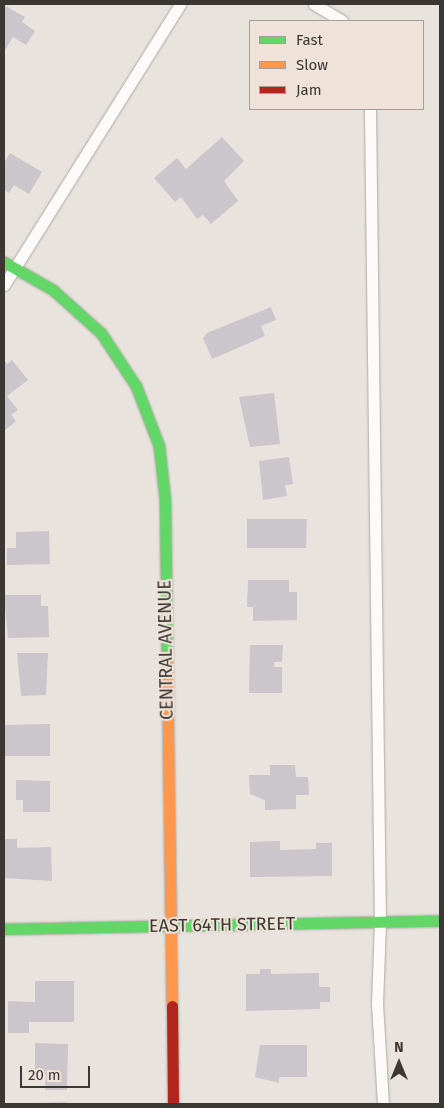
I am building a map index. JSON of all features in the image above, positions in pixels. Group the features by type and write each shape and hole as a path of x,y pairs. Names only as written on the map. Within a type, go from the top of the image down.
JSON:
{"street":[{"name":"CENTRAL AVENUE","path":"4,262 53,290 101,332 136,386 159,446 165,500 173,1104"},
{"name":"EAST 64TH STREET","path":"4,929 440,922"}],"lane":[{"path":"4,285 180,4"},
{"path":"314,4 340,20"},
{"path":"370,110 380,922 377,1003 383,1104"}],"building":[{"path":"4,5 25,17 22,22 35,31 26,45 13,37 4,52"},
{"path":"222,137 244,161 224,181 238,201 211,224 203,215 197,219 181,197 175,202 154,178 177,158 186,169"},
{"path":"10,153 42,172 29,194 14,185 9,193 4,190 4,163"},
{"path":"271,307 276,320 261,326 265,336 212,359 203,338 207,333"},
{"path":"4,360 7,364 12,360 28,380 7,396 18,410 11,415 16,421 4,431"},
{"path":"274,393 280,444 250,447 239,397"},
{"path":"289,457 293,484 285,485 287,496 263,500 259,461"},
{"path":"247,519 307,519 306,548 247,548"},
{"path":"49,531 50,564 7,565 7,548 16,548 16,532"},
{"path":"248,580 289,580 289,592 297,592 297,620 253,621 253,607 247,607"},
{"path":"4,595 41,595 41,606 48,606 49,637 8,638"},
{"path":"250,645 283,645 282,662 274,662 274,667 282,667 282,693 249,693"},
{"path":"17,653 48,653 46,695 21,696"},
{"path":"50,724 50,756 4,756 4,725"},
{"path":"270,765 295,765 296,777 308,777 309,795 296,795 296,809 265,810 265,800 250,794 249,775 270,775"},
{"path":"16,780 50,781 50,812 23,812 23,800 16,800"},
{"path":"4,839 17,839 17,848 51,847 52,881 4,878"},
{"path":"280,841 280,850 316,849 316,843 332,843 332,876 250,877 250,842"},
{"path":"260,969 271,969 271,974 319,973 319,987 330,987 330,1002 320,1002 320,1009 246,1011 246,974 260,974"},
{"path":"35,981 74,981 74,1022 29,1022 29,1033 8,1033 8,1001 35,1002"},
{"path":"35,1043 68,1044 67,1090 45,1090 46,1074 35,1073"},
{"path":"260,1045 307,1045 307,1077 279,1077 279,1083 255,1077"},
{"path":"67,1102 67,1104 37,1104 37,1103"}],"traffic: fast":[{"path":"4,262 53,290 101,333 136,386 159,446 165,500 167,663"},
{"path":"4,929 440,921"}],"traffic: slow":[{"path":"167,663 172,1006"}],"traffic: jam":[{"path":"172,1006 173,1104"}]}
